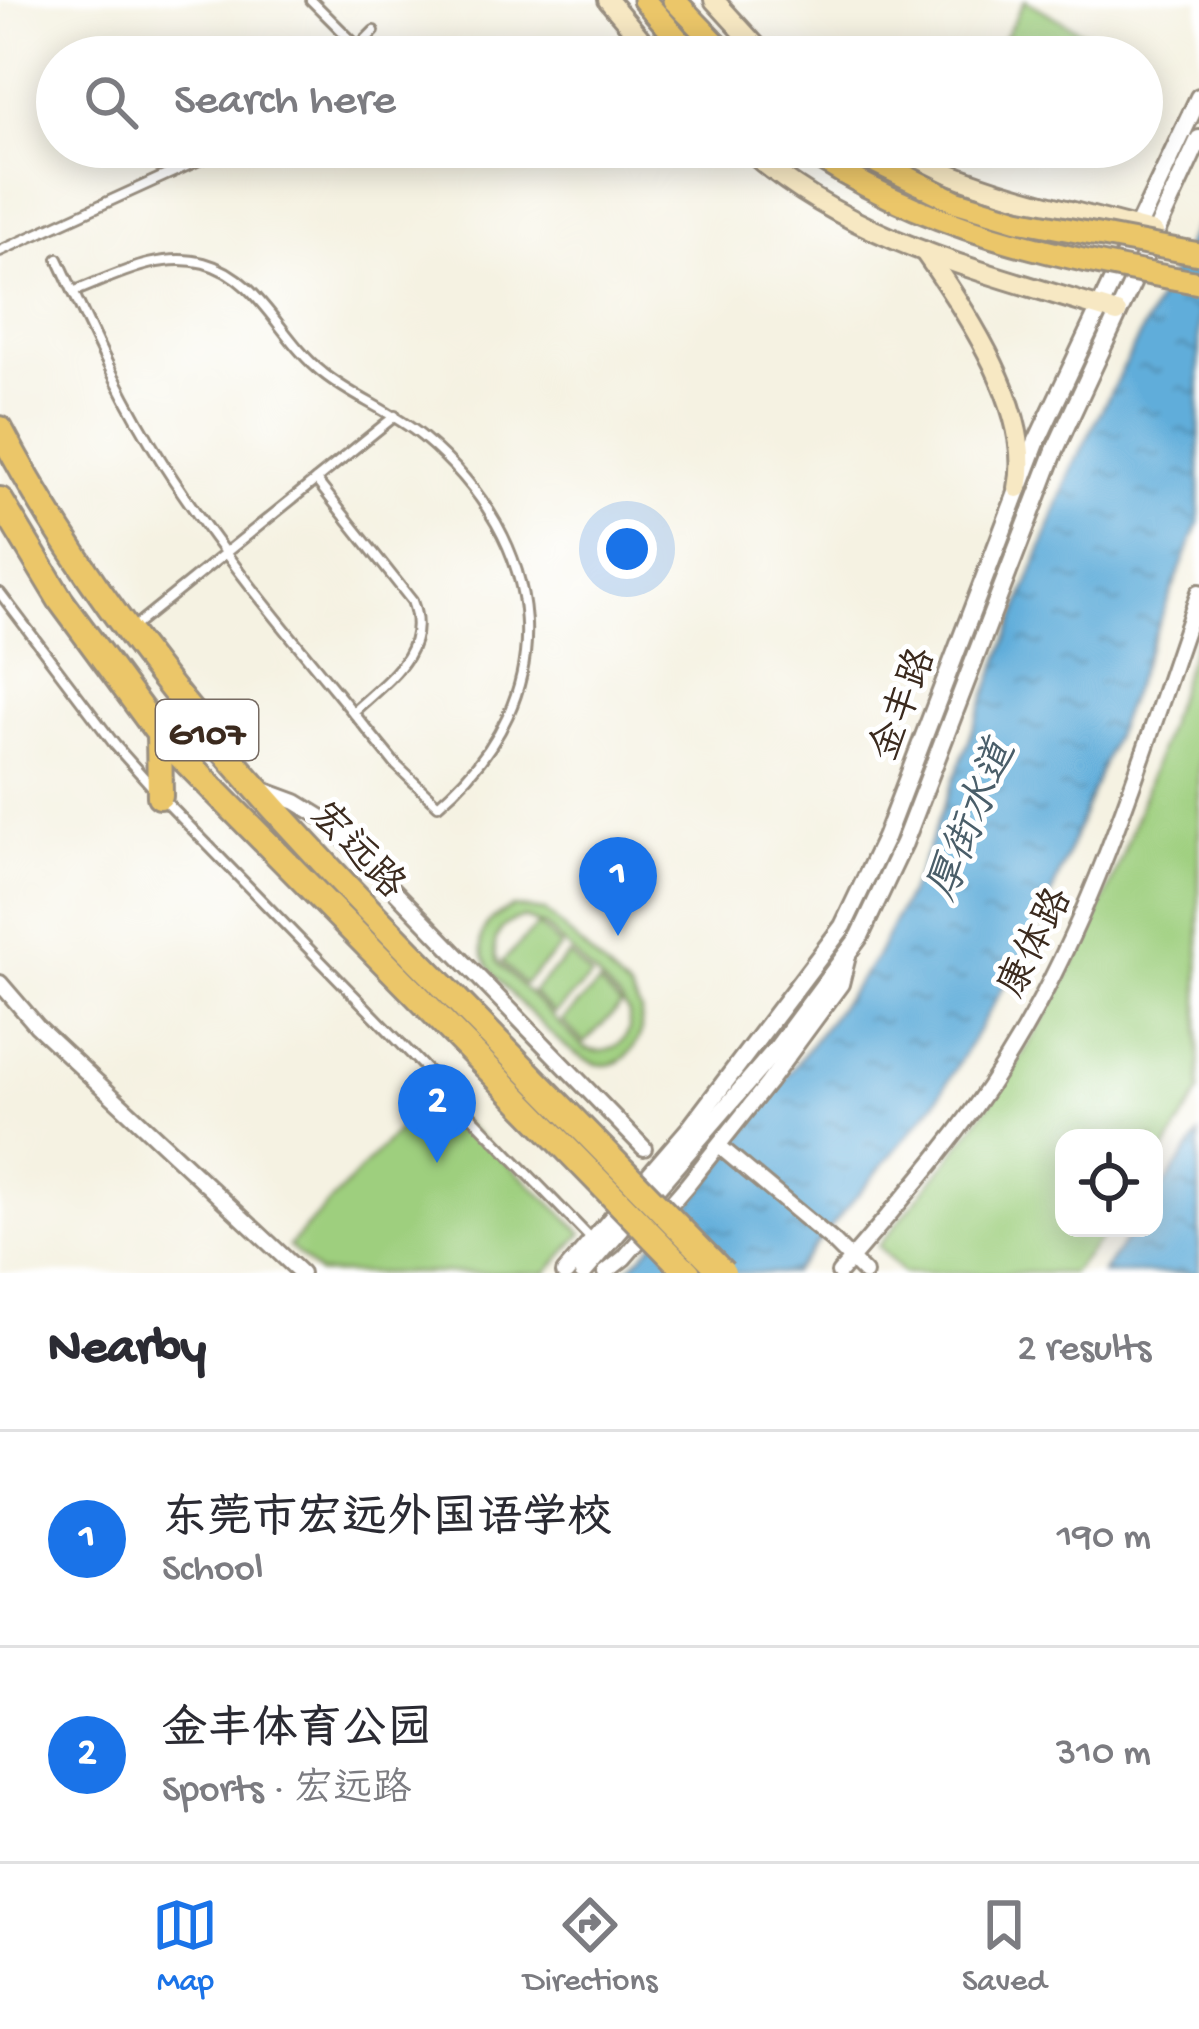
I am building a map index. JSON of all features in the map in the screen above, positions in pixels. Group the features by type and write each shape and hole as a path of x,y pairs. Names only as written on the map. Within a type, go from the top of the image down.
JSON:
{"highway":[{"name":"宏远路","path":"0,429 57,525 130,630 250,784 688,1273"},
{"name":"宏远路","path":"0,500 61,601 159,734 723,1273"},
{"path":"159,734 160,796"}],"main road":[{"path":"608,0 638,36"},
{"path":"644,0 675,36"},
{"path":"674,0 709,36"},
{"path":"714,0 747,36"},
{"path":"773,168 817,201 887,238 1108,310"},
{"path":"838,168 895,202 949,225 1082,262 1199,283"},
{"path":"888,168 955,201 1018,220 1199,254"},
{"path":"933,168 1145,231"},
{"path":"924,251 985,351 1011,410 1023,465 1018,488"}],"street":[{"name":"金丰路","path":"583,1273 598,1246 843,926 884,838 1018,488 1145,231 1199,97"},
{"name":"金丰路","path":"1145,231 1199,140"},
{"name":"金丰路","path":"565,1273 598,1246 777,1048 849,951 886,887 1108,310"},
{"name":"康体路","path":"838,1273 962,1126 1004,1064 1061,963 1104,867 1199,592"},
{"path":"250,784 296,802 327,821 644,1148"},
{"path":"605,1273 624,1258 687,1185 768,1083 841,984 849,951"},
{"path":"0,983 37,1026 302,1273"},
{"path":"719,1146 865,1273"}],"lane":[{"path":"311,0 347,36"},
{"path":"370,36 374,32"},
{"path":"0,251 182,168"},
{"path":"58,260 73,292 143,430 226,553 396,765 438,805 481,763 498,737 511,710 527,651 524,590 501,533 475,493 445,456 395,416 323,373 292,343 250,289 230,274 206,264 154,262 73,292"},
{"path":"130,630 395,416"},
{"path":"316,480 418,616 419,632 407,661 353,712"},
{"path":"0,593 115,746 160,796 598,1246"}],"green space":[{"path":"1025,0 1089,36 1005,36"},
{"path":"1199,630 1199,1092 1163,1154 1163,1129 1055,1129 1055,1237 1102,1237 1072,1273 903,1273 878,1246 976,1124 1032,1039 1081,949 1142,800"},
{"path":"513,907 545,911 630,992 641,1011 641,1033 629,1053 616,1063 602,1065 572,1051 544,1027 486,961 483,932","holes":["524,918 545,926 629,1014 629,1030 616,1046 605,1051 584,1048 498,963 495,947 503,928"]},
{"path":"538,925 561,947 524,984 502,962"},
{"path":"569,955 591,977 554,1014 532,992"},
{"path":"599,984 621,1006 584,1043 562,1021"},
{"path":"432,1094 583,1233 546,1273 318,1273 289,1246"}],"water":[{"name":"厚街水道","path":"1199,219 1199,522 1036,933 935,1103 792,1273 624,1273 687,1210 875,959 918,874 1072,468"},
{"path":"1199,1135 1199,1273 1102,1273 1128,1237 1163,1237 1163,1187"}],"place":[{"name":"东莞市宏远外国语学校","path":"618,936"},
{"name":"金丰体育公园","path":"437,1163"}]}
